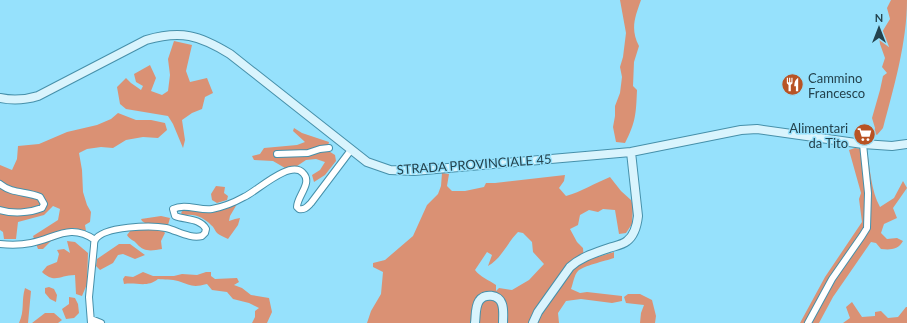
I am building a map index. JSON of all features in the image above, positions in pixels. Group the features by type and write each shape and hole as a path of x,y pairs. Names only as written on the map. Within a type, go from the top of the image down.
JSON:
{"main road":[{"name":"STRADA PROVINCIALE 45","path":"0,98 20,100 38,96 146,40 163,35 193,36 206,40 230,54 367,162 378,167 401,171 631,152 740,130 764,130 862,144 892,146 907,144"},
{"path":"533,323 538,312 574,263 594,253 623,243 628,240 635,231 638,224 638,210 631,152"},
{"path":"475,323 479,300 491,295 500,300 502,304 503,323"}],"street":[{"path":"808,323 832,280 866,228 868,193 862,144"},
{"path":"277,154 308,153 329,148"},
{"path":"101,323 91,321 89,297 95,240 100,236 107,232 136,227 165,228 193,237 202,236 206,229 203,224 175,216 173,209 181,207 212,209 225,205 246,196 272,178 292,170 299,170 303,172 306,181 297,203 297,207 303,210 311,203 350,150"},
{"path":"0,184 10,191 40,197 44,204 42,208 29,212 9,212 0,210"},
{"path":"0,244 16,245 31,243 65,232 74,231 89,236 95,240"}],"shaded area":[{"path":"620,0 641,0 634,23 636,40 639,46 634,62 633,86 637,90 636,111 625,143 616,142 613,127 615,106 620,93 622,77 620,67 623,57 626,33"},
{"path":"891,0 907,0 905,32 899,64 883,128 877,135 874,133 875,128 872,118 883,76 887,73 882,67 885,58 879,37 890,19 887,8"},
{"path":"174,41 192,45 186,71 190,82 207,78 213,93 205,97 202,109 192,113 182,120 185,140 183,148 168,116 126,109 120,104 117,87 126,78 141,90 143,86 136,82 134,74 150,65 156,78 151,91 162,95 168,91 170,75 168,59"},
{"path":"118,113 136,120 151,120 165,123 167,130 158,138 143,137 126,140 113,148 101,147 87,149 79,153 82,170 83,192 91,212 90,222 85,225 86,231 74,228 63,237 51,241 43,249 38,249 33,236 58,220 60,209 53,206 44,215 18,222 16,239 4,239 3,232 0,230 0,165 12,170 17,159 18,146 39,144 67,132 97,125 111,119"},
{"path":"294,128 302,133 329,142 327,150 335,155 336,161 325,175 314,182 312,175 320,170 325,162 316,159 306,160 297,166 285,168 273,161 254,160 252,156 260,154 264,148 297,145 305,142 293,131"},
{"path":"855,148 867,150 873,187 880,207 894,198 903,181 907,188 893,208 897,218 884,224 881,233 887,239 897,238 903,241 894,249 881,249 876,243 871,242 833,297 819,323 800,323 825,277 862,222 859,199 861,193 849,150"},
{"path":"442,173 449,174 447,186 452,191 465,191 484,187 486,183 565,175 564,181 559,188 566,196 610,177 621,191 631,200 633,206 632,224 626,233 619,234 615,210 603,209 598,212 589,210 580,215 578,225 570,229 577,242 583,248 584,261 614,252 614,258 589,265 578,271 571,289 580,293 587,292 622,296 622,301 612,303 581,299 566,301 558,313 559,323 367,323 371,311 381,294 383,272 373,267 373,263 385,260 413,236 427,205 438,194 441,186","holes":["518,232 523,233 532,242 533,252 544,264 529,280 512,290 499,288 496,291 496,285 482,277 475,270 487,252 492,255 488,266 501,255"]},
{"path":"216,186 225,187 224,193 228,196 227,200 217,203 212,200 211,194"},
{"path":"237,204 230,216 229,221 240,218 238,225 228,239 218,234 208,222 202,218 194,215 183,216 181,213 183,210 205,212"},
{"path":"161,216 170,218 168,225 145,223 141,219"},
{"path":"162,229 165,233 161,241 162,249 158,250 148,250 142,248 127,235 131,230"},
{"path":"67,241 75,242 88,253 87,284 82,296 76,294 75,275 51,278 42,272 47,266 57,262 59,254 57,250 64,249 70,253"},
{"path":"119,244 130,244 145,255 135,259 123,254 118,255 113,263 100,270 96,266 97,259"},
{"path":"143,272 153,276 174,276 182,274 197,275 211,272 211,276 215,279 237,278 239,282 234,285 242,288 251,295 269,298 272,312 267,323 252,323 255,317 255,311 259,308 249,303 233,299 227,292 212,290 207,284 195,286 176,280 158,279 154,282 146,284 124,284 123,279 125,276 133,277"},
{"path":"49,287 54,289 57,295 56,302 50,299 45,293 45,288"},
{"path":"25,288 31,291 28,323 19,323 22,314"},
{"path":"628,294 640,294 652,300 656,316 655,323 640,323 644,305 626,303 624,297"},
{"path":"69,297 75,298 78,304 79,313 74,318 66,319 62,309 69,304"},
{"path":"852,302 862,317 875,316 875,312 881,311 888,318 898,317 907,307 907,323 843,323 850,318 846,307"},
{"path":"45,313 54,313 62,320 58,323 32,323"}],"place":[{"name":"Cammino Francesco","path":"792,85"},
{"name":"Alimentari da Tito","path":"864,135"}]}
